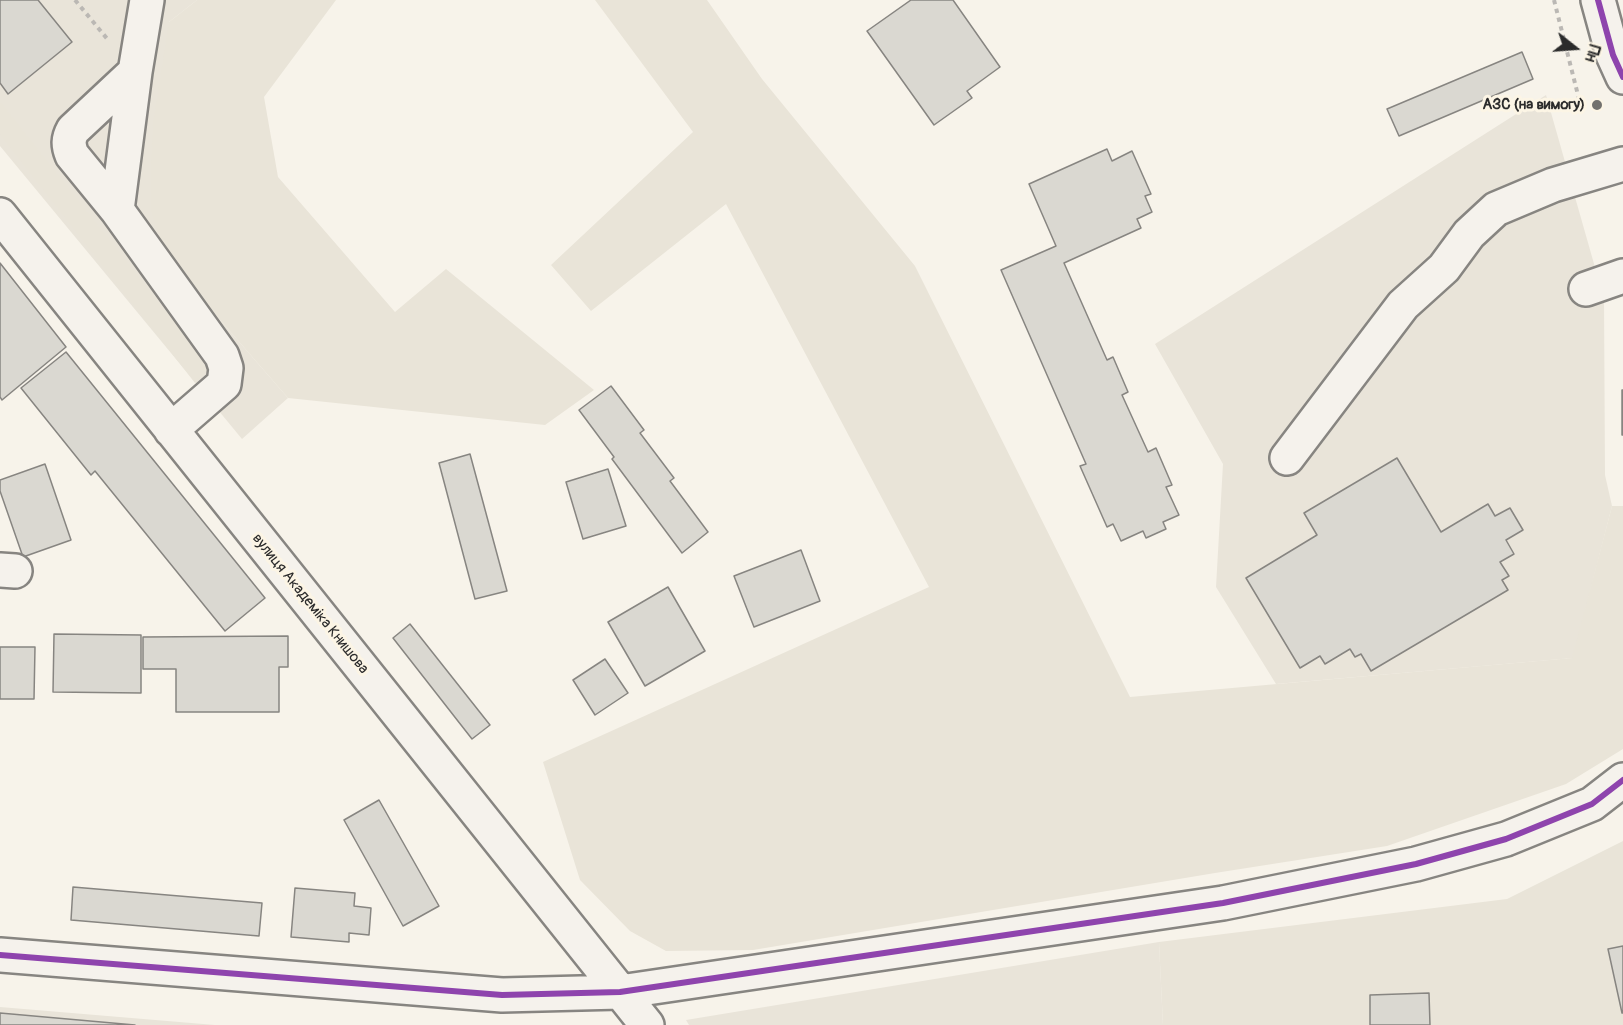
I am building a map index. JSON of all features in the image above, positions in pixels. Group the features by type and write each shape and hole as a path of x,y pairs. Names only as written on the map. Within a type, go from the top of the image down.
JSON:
{"street":[{"path":"117,210 147,0"},
{"path":"1598,0 1613,54 1623,77"},
{"path":"135,72 73,130 69,138 69,148 72,155 117,210 222,356 226,368 224,384 171,430"},
{"path":"1287,458 1403,305 1444,268 1469,234 1496,209 1553,184 1623,164"},
{"name":"вулиця Академіка Книшова","path":"0,215 10,238 171,430 647,1025"},
{"path":"1586,289 1623,276"},
{"path":"0,955 502,995 620,992 1223,903 1405,866 1506,839 1592,804 1623,780"}],"path":[{"path":"75,0 135,72"},
{"path":"1554,0 1580,103"}],"shaded area":[{"path":"0,0 197,0 169,22 167,259 288,398 242,439 0,146"},
{"path":"197,0 336,0 264,97 278,177 395,312 446,269 594,390 545,425 288,398 167,259 151,210 153,125 169,22"},
{"path":"595,0 707,0 762,79 915,266 1130,697 1572,658 1612,506 1623,506 1623,749 1566,784 1387,846 753,950 666,951 630,931 580,880 543,762 929,587 726,204 591,311 551,265 693,132"},
{"path":"1546,95 1604,299 1605,475 1612,506 1573,658 1276,684 1216,587 1223,464 1155,344"},
{"path":"0,102 210,368 195,383 0,134"},
{"path":"1623,841 1623,1025 1163,1025 1159,942 1507,899"},
{"path":"1159,942 1163,1025 689,1025 686,1020"},
{"path":"0,1007 215,1025 0,1025"}],"building":[{"path":"0,0 38,0 72,42 8,94 0,83"},
{"path":"911,0 953,0 1000,67 967,91 972,98 934,125 867,31"},
{"path":"1522,52 1533,79 1399,136 1387,109"},
{"path":"1107,149 1112,161 1132,151 1151,194 1145,196 1152,212 1137,219 1141,228 1064,263 1107,360 1113,357 1128,392 1122,395 1148,452 1156,448 1172,485 1166,487 1179,515 1163,522 1166,529 1146,538 1143,531 1121,541 1113,524 1107,527 1080,466 1086,464 1001,270 1056,246 1029,184"},
{"path":"0,263 66,347 2,400 0,397"},
{"path":"66,352 265,598 225,631 95,471 91,475 21,388"},
{"path":"611,386 644,430 640,433 674,478 670,481 708,532 682,553 612,459 614,457 579,410"},
{"path":"1623,390 1623,435 1622,435"},
{"path":"470,454 507,591 475,599 439,463"},
{"path":"1397,458 1441,532 1488,504 1495,516 1510,508 1523,530 1506,540 1514,554 1500,562 1509,576 1502,580 1508,590 1371,671 1361,654 1355,657 1350,649 1325,664 1320,656 1300,668 1246,578 1317,535 1304,513"},
{"path":"45,464 71,540 23,557 0,491 0,480"},
{"path":"608,469 626,526 583,539 566,482"},
{"path":"801,550 820,601 754,627 734,576"},
{"path":"668,587 705,651 645,686 608,622"},
{"path":"410,624 490,725 472,739 393,638"},
{"path":"54,634 141,635 141,693 53,692"},
{"path":"288,636 288,667 279,667 279,712 176,712 176,669 143,669 143,637"},
{"path":"0,647 35,647 34,699 0,699"},
{"path":"605,659 628,693 595,715 573,680"},
{"path":"379,800 439,906 403,926 344,820"},
{"path":"73,887 262,903 259,936 71,920"},
{"path":"295,888 355,893 354,906 371,908 369,935 349,933 349,942 291,937"},
{"path":"1623,946 1623,1013 1622,1013 1608,949"},
{"path":"1429,993 1430,1025 1370,1025 1370,995"},
{"path":"0,1013 135,1025 0,1025"}],"transit line":[{"path":"1598,0 1613,55 1623,77"},
{"path":"0,955 502,995 620,992 1223,903 1416,864 1506,839 1592,804 1623,780"}],"place":[{"name":"АЗС (на вимогу)","path":"1597,105"}]}
